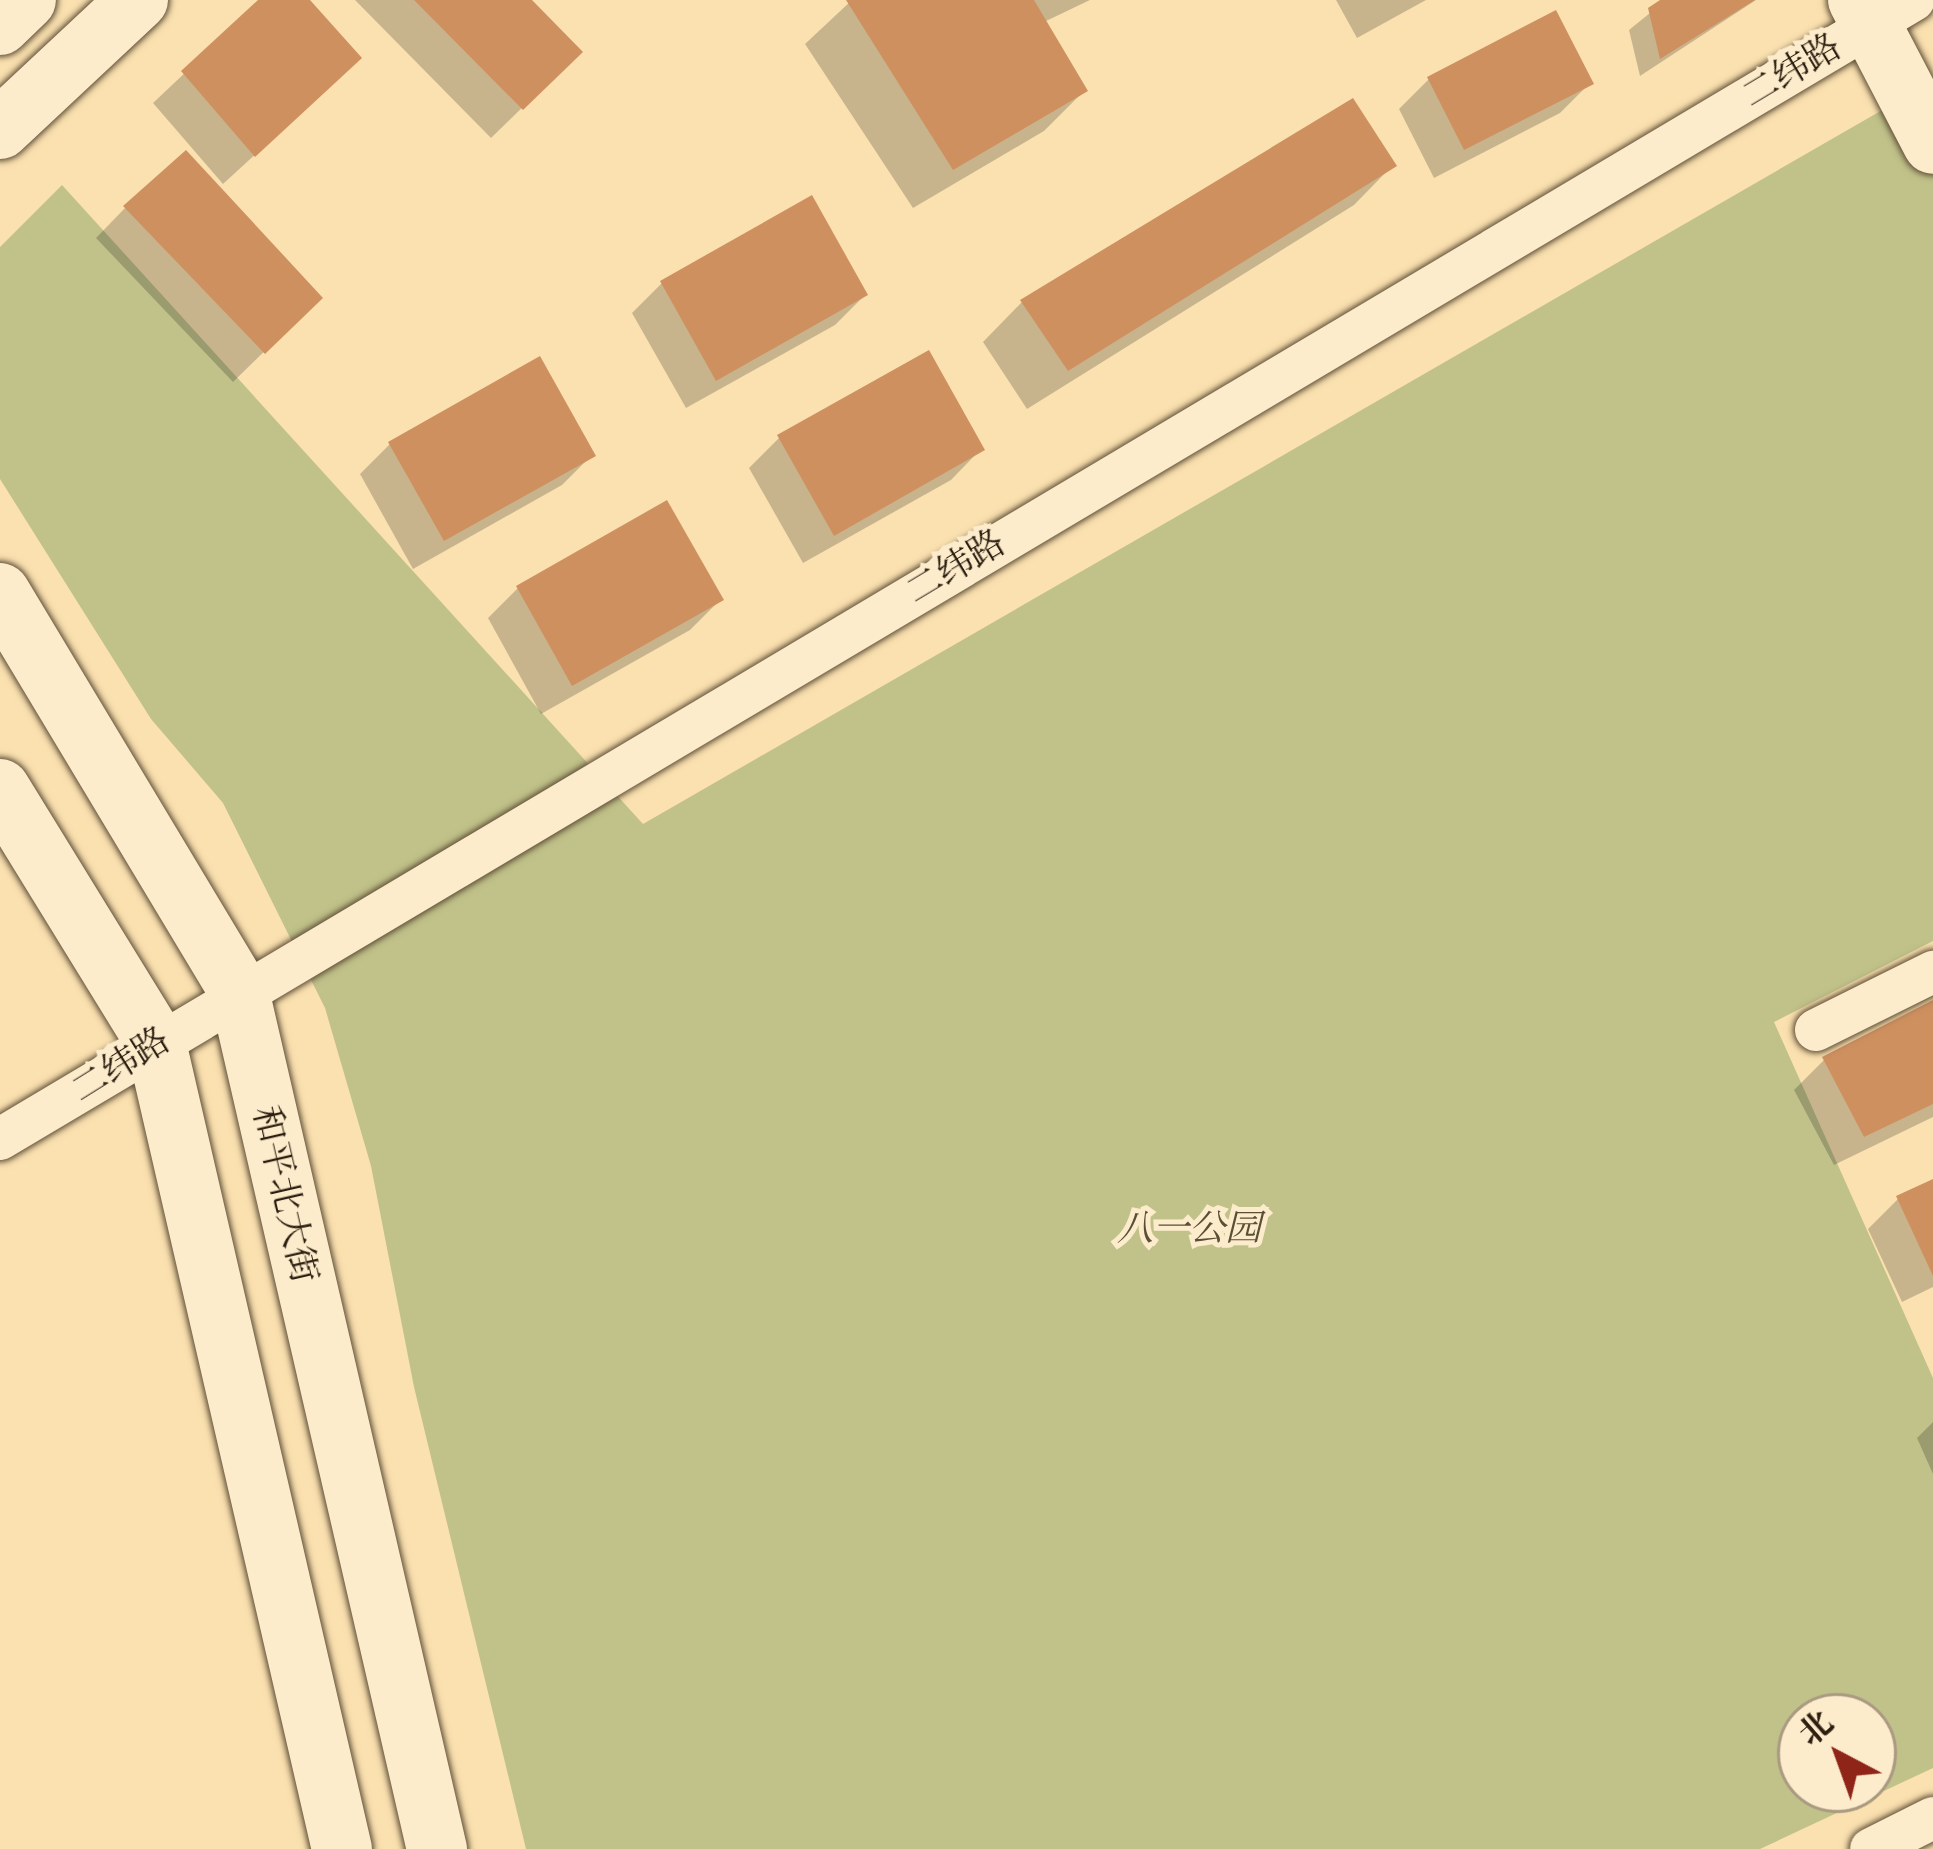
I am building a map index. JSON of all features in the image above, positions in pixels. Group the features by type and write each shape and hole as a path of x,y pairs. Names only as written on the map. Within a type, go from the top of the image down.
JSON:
{"main road":[{"path":"0,25 26,0"},
{"path":"0,129 138,0"},
{"path":"1881,8 1933,143"},
{"name":"和平北大街","path":"0,593 239,991 436,1849"},
{"path":"0,789 156,1042 343,1849"}],"street":[{"name":"二纬路","path":"0,1139 239,991 1881,8"},
{"path":"1816,1030 1933,971"},
{"path":"1870,1849 1933,1818"}],"green space":[{"name":"八一公园","path":"1924,86 1933,104 1933,941 1774,1022 1933,1378 1933,1768 1897,1785 1897,1693 1777,1693 1777,1813 1837,1813 1760,1849 526,1849 414,1387 371,1166 325,1008 223,803 151,719 0,479 0,247 62,185 643,824"}],"building":[{"path":"258,0 310,0 362,58 255,157 181,71"},
{"path":"414,0 532,0 583,52 523,110"},
{"path":"846,0 1034,0 1088,91 953,170"},
{"path":"1660,0 1755,0 1660,59 1648,8"},
{"path":"1556,10 1594,84 1464,150 1427,77"},
{"path":"1353,98 1397,166 1068,371 1020,300"},
{"path":"186,150 323,298 265,354 123,206"},
{"path":"812,195 868,295 716,381 660,281"},
{"path":"929,350 985,450 834,536 777,435"},
{"path":"540,356 596,456 444,541 388,442"},
{"path":"667,500 724,600 572,686 516,586"},
{"path":"1933,1000 1933,1104 1864,1137 1822,1057"},
{"path":"1933,1179 1933,1276 1896,1196"}]}
